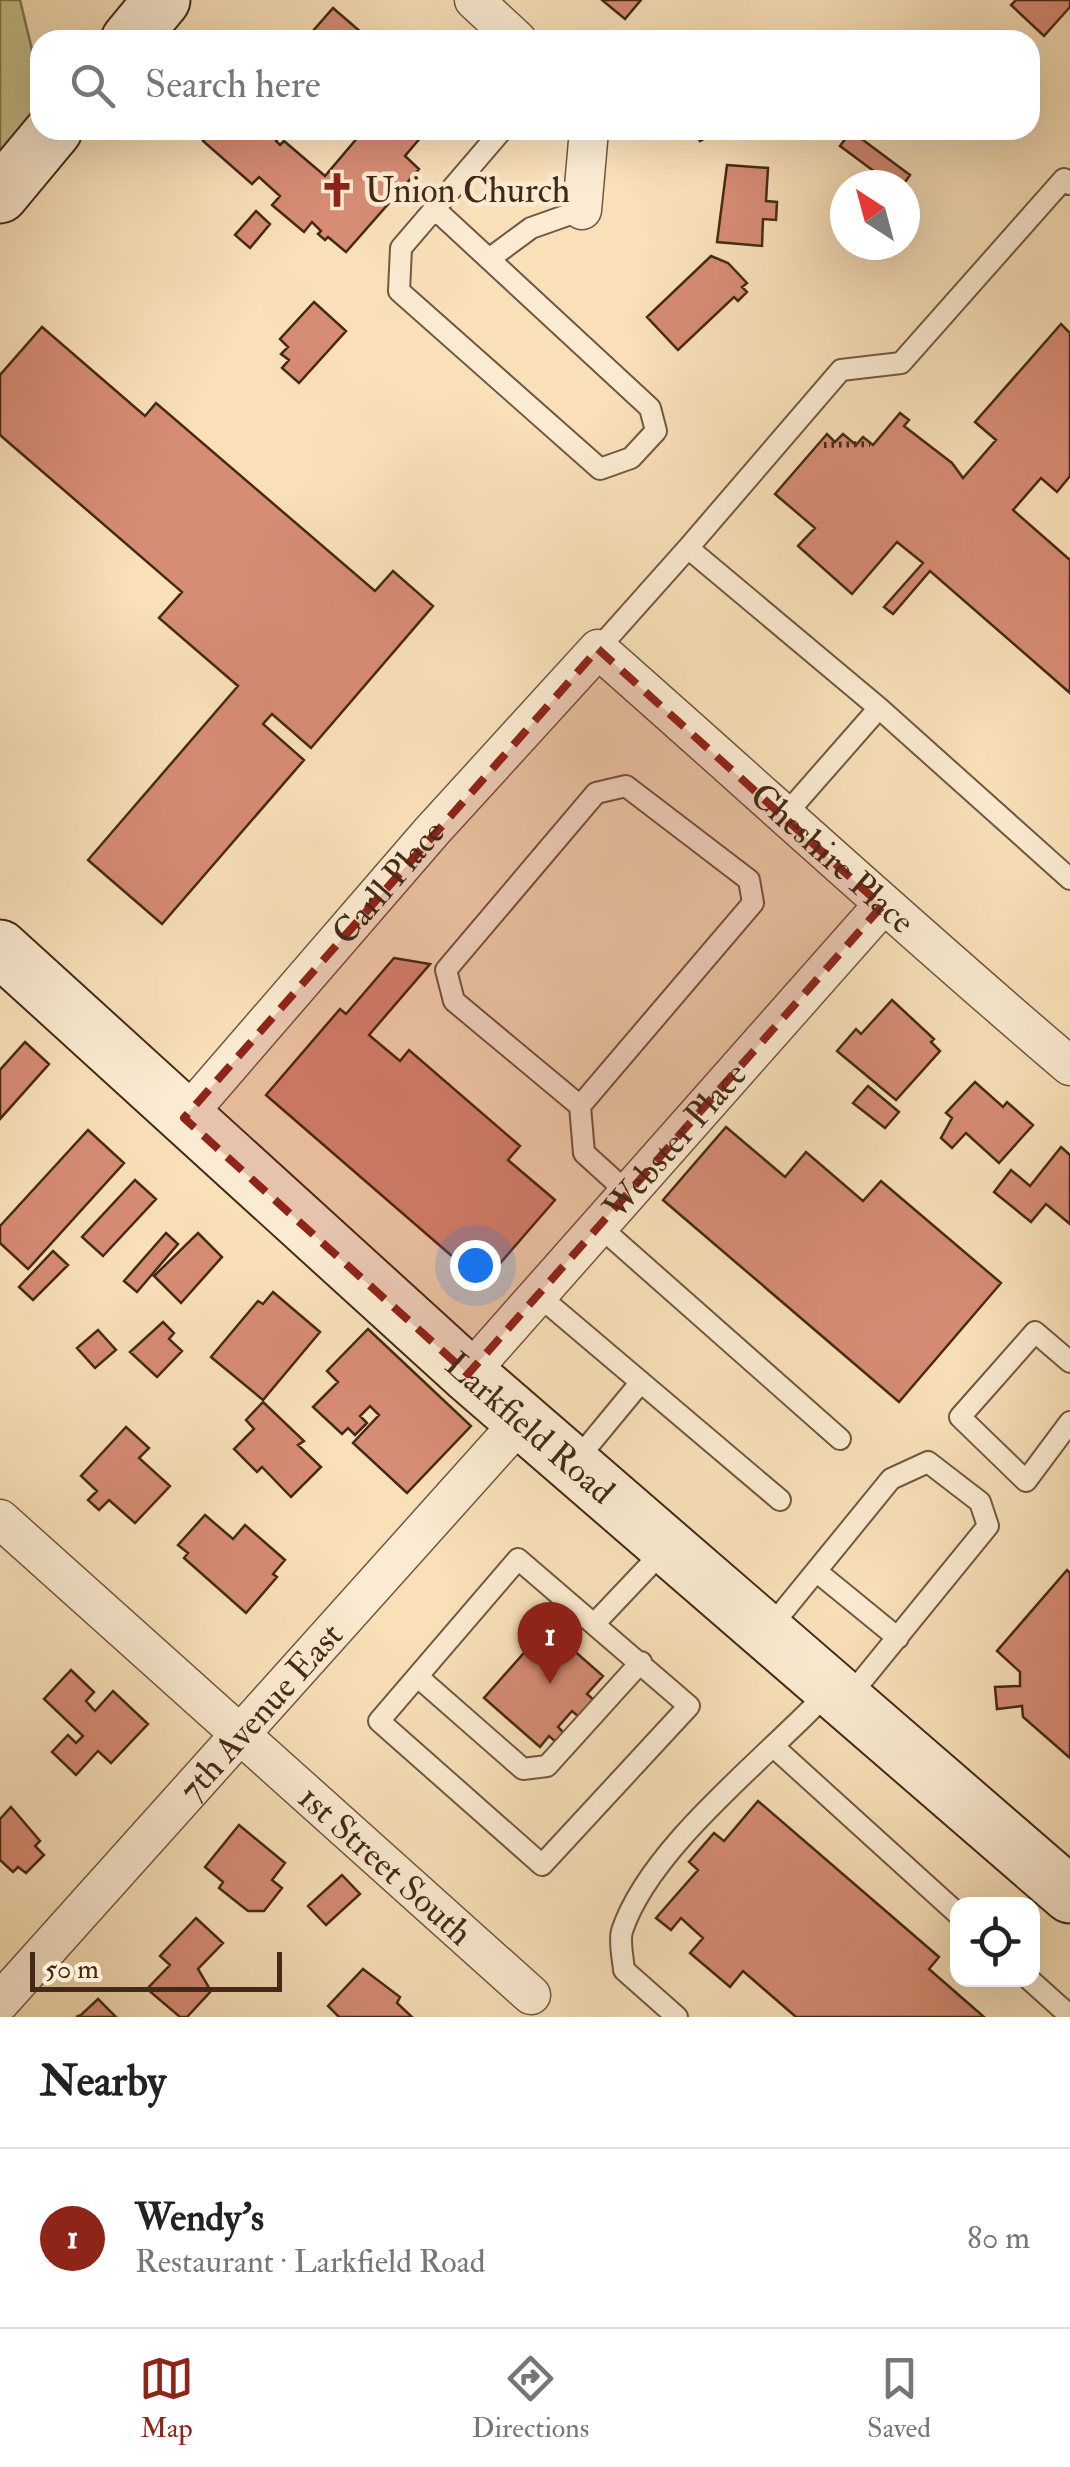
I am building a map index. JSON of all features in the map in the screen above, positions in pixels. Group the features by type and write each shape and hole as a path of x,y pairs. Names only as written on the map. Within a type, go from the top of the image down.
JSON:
{"main road":[{"path":"137,30 162,0"},
{"path":"0,194 46,140"},
{"name":"Larkfield Road","path":"0,948 468,1374 1070,1895"}],"street":[{"path":"474,0 506,30"},
{"path":"582,210 588,140"},
{"name":"Cheshire Place","path":"598,649 786,814 882,906 1070,1066"},
{"name":"Carll Place","path":"184,1118 432,831 598,649"},
{"name":"Webster Place","path":"468,1374 882,906"},
{"name":"7th Avenue East","path":"0,2002 522,1420"},
{"name":"1st Street South","path":"0,1519 532,1995"}],"lane":[{"path":"436,210 650,408 656,431 631,458 600,469 399,290 401,248 494,140"},
{"path":"598,649 841,370 900,363 1064,178 1070,184"},
{"path":"489,259 531,228 582,210"},
{"path":"688,548 879,708 1070,879"},
{"path":"786,814 879,708"},
{"path":"580,1106 454,1001 446,970 596,793 626,786 749,880 752,903 580,1106 584,1153 628,1193"},
{"path":"599,1226 840,1439"},
{"path":"538,1295 780,1500"},
{"path":"1070,1362 1034,1332 960,1417 1026,1482 1070,1422"},
{"path":"572,1464 641,1382"},
{"path":"677,2017 624,1970 621,1933 657,1870 705,1814 898,1638 988,1526 980,1502 928,1462 891,1479 766,1632"},
{"path":"596,1622 668,1546"},
{"path":"518,1559 596,1622 690,1706 542,1865 379,1721 518,1559"},
{"path":"816,1571 898,1638"},
{"path":"418,1677 523,1769 536,1770 548,1766 641,1662"},
{"path":"775,1748 950,1907"},
{"path":"1038,1987 1070,2016"}],"path":[{"path":"824,446 870,444"}],"highlighted area":[{"path":"598,649 882,906 468,1374 184,1118"}],"shaded area":[{"path":"0,0 20,0 30,42 30,120 0,152"}],"building":[{"path":"602,0 641,0 625,19"},
{"path":"1016,0 1070,0 1070,7 1044,36 1011,5"},
{"path":"333,8 358,30 314,30"},
{"name":"Union Church","path":"277,140 280,145 284,141 325,176 356,140 419,140 405,156 419,169 346,252 318,234 321,231 312,222 304,232 272,205 280,196 259,177 252,184 203,141"},
{"path":"844,140 863,140 903,170 872,170 840,146"},
{"path":"727,165 768,168 766,201 777,202 776,220 763,219 762,246 717,242"},
{"path":"256,211 270,224 250,248 235,235"},
{"path":"711,256 728,263 747,283 742,287 747,292 738,301 734,297 678,350 647,317"},
{"path":"314,302 346,331 299,383 282,368 289,360 281,354 288,347 280,339"},
{"path":"1061,324 1070,333 1070,476 1057,492 1041,478 1013,510 1070,560 1070,693 930,571 893,614 884,607 923,563 897,542 852,594 798,546 815,528 775,494 827,434 835,442 843,434 856,445 863,437 873,445 900,413 909,420 904,426 952,463 963,478 996,440 975,422"},
{"path":"42,327 145,416 156,403 375,591 393,571 433,606 311,748 272,714 263,724 304,760 162,924 88,860 238,686 159,618 182,592 0,435 0,375"},
{"path":"394,958 430,964 369,1035 400,1061 409,1050 520,1146 508,1160 555,1200 483,1283 266,1095 340,1009 346,1014"},
{"path":"892,1000 934,1039 931,1042 940,1051 896,1100 837,1051 856,1029 861,1034"},
{"path":"25,1042 49,1064 0,1119 0,1070"},
{"path":"975,1082 1003,1107 1007,1102 1033,1125 999,1163 966,1133 952,1148 941,1138 952,1118 946,1113"},
{"path":"868,1086 899,1112 885,1128 853,1103"},
{"path":"726,1127 785,1177 806,1152 863,1201 881,1181 1001,1283 899,1402 663,1200"},
{"path":"88,1130 124,1163 28,1269 0,1243 0,1226"},
{"path":"1061,1147 1070,1155 1070,1224 1046,1204 1031,1222 994,1192 1011,1170 1030,1186"},
{"path":"135,1180 156,1199 103,1256 82,1237"},
{"path":"166,1233 178,1244 137,1292 124,1281"},
{"path":"198,1233 222,1257 181,1303 154,1276"},
{"path":"53,1251 68,1265 33,1300 19,1287"},
{"path":"273,1292 320,1332 263,1400 211,1357 258,1301 263,1304"},
{"path":"163,1322 174,1333 169,1339 182,1351 157,1377 130,1352"},
{"path":"368,1329 471,1426 407,1493 353,1443 379,1415 370,1406 360,1416 367,1423 355,1435 348,1428 342,1434 313,1407 338,1382 327,1371"},
{"path":"98,1330 116,1350 95,1368 77,1348"},
{"path":"263,1402 304,1441 298,1445 321,1467 291,1497 262,1467 257,1472 234,1449 254,1429 246,1420"},
{"path":"126,1427 149,1448 139,1458 170,1486 135,1523 109,1500 99,1510 88,1500 97,1491 81,1476"},
{"path":"205,1515 233,1539 245,1525 285,1560 273,1574 277,1577 246,1613 184,1558 188,1553 178,1545"},
{"path":"1067,1570 1070,1758 1023,1717 1022,1706 997,1709 995,1687 1020,1686 1020,1672 997,1651"},
{"path":"547,1627 603,1676 587,1694 594,1700 579,1717 572,1711 558,1727 564,1733 556,1742 549,1736 540,1747 484,1698"},
{"path":"71,1670 94,1692 86,1701 95,1711 113,1691 148,1724 111,1763 98,1751 76,1775 52,1752 68,1735 76,1743 83,1736 44,1699"},
{"path":"758,1801 939,1957 929,1969 984,2017 796,2017 743,1971 730,1987 690,1953 703,1938 681,1918 671,1930 656,1918 698,1870 689,1862 714,1833 724,1841"},
{"path":"11,1807 40,1841 35,1846 44,1855 26,1873 18,1867 13,1872 0,1860 0,1819"},
{"path":"239,1825 285,1863 272,1880 282,1888 264,1911 248,1911 219,1888 223,1882 205,1867"},
{"path":"342,1875 360,1894 326,1925 308,1906"},
{"path":"196,1918 223,1943 198,1969 211,1991 187,2017 180,2017 147,1989 170,1965 160,1956"},
{"path":"363,1969 400,1997 397,2003 412,2017 339,2017 328,2006"},
{"path":"98,1999 116,2017 76,2017 81,2015"}],"place":[{"name":"Union Church","path":"337,190"},
{"name":"Wendy's","path":"550,1684"}]}
